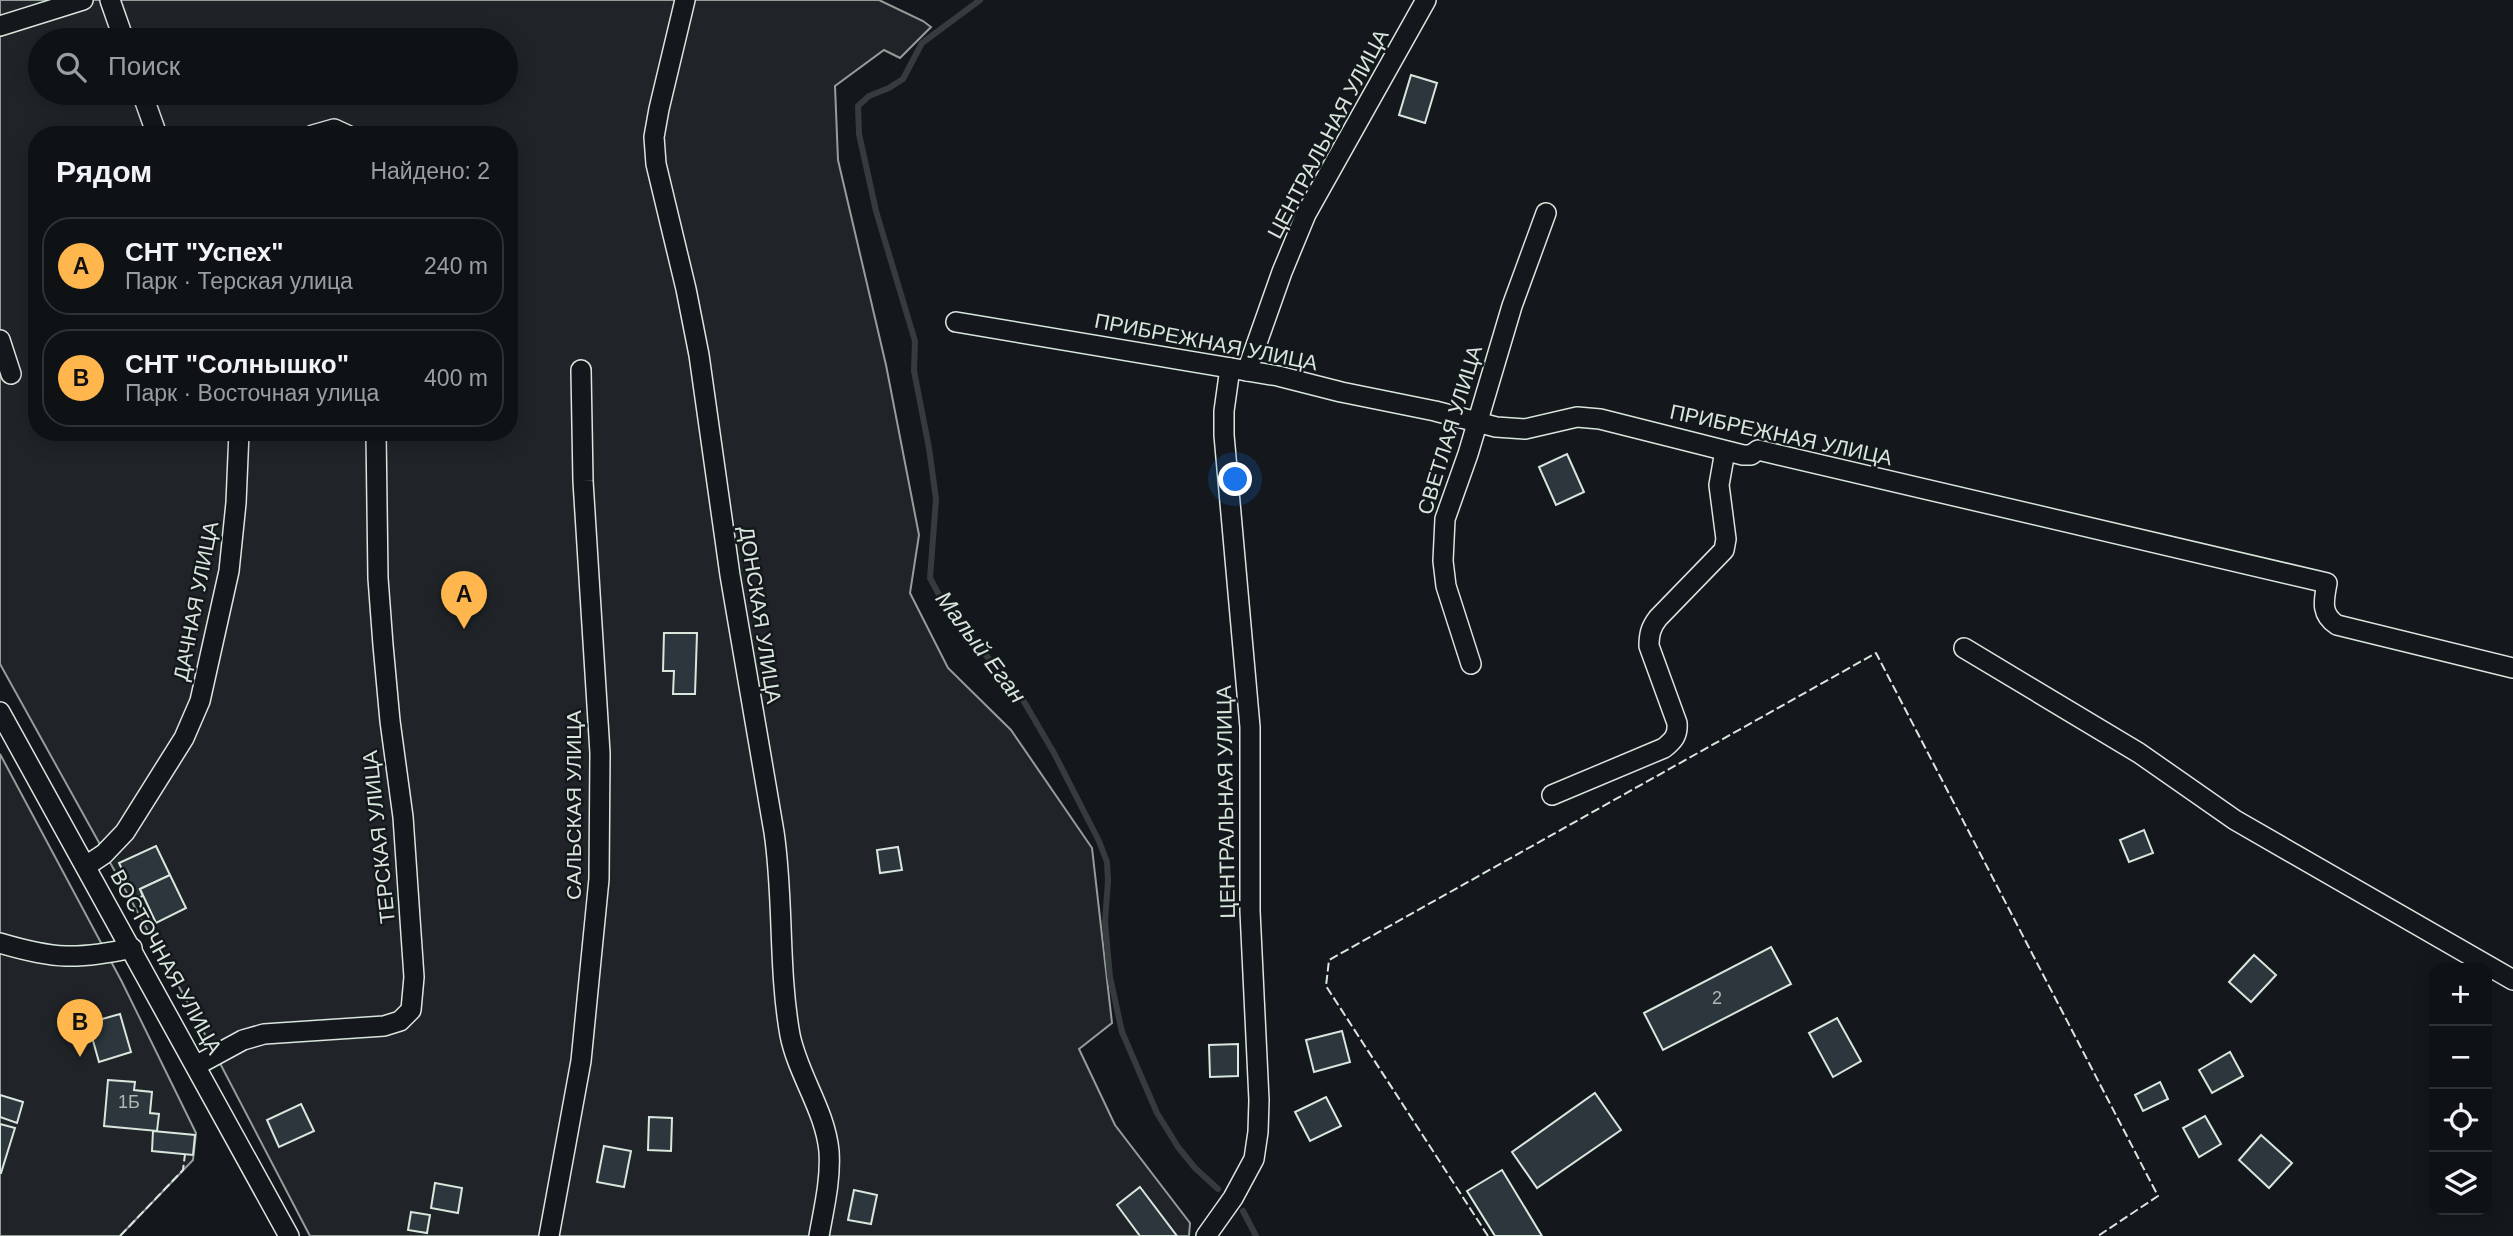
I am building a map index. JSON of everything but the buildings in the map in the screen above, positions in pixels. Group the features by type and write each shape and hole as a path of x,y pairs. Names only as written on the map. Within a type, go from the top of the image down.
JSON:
{"street":[{"path":"0,26 83,0"},
{"path":"110,0 120,28"},
{"name":"ДОНСКАЯ УЛИЦА","path":"685,0 654,137 656,164 699,355 732,588 774,832 780,872 782,974 790,1036 829,1150 829,1176 819,1236"},
{"name":"ЦЕНТРАЛЬНАЯ УЛИЦА","path":"1210,1230 1245,1179 1254,1159 1259,1110 1250,911 1250,727 1224,411 1238,370 1306,214 1426,0"},
{"path":"146,105 154,126"},
{"name":"СВЕТЛАЯ УЛИЦА","path":"1471,664 1446,586 1443,539 1445,519 1512,306 1546,213"},
{"name":"ПРИБРЕЖНАЯ УЛИЦА","path":"956,322 1238,370 1435,411 1496,427 1525,429 1577,417 1600,418 1726,451 1751,455 1758,450 2327,583 2323,603 2325,612 2337,625 2513,668"},
{"path":"0,340 11,373"},
{"name":"САЛЬСКАЯ УЛИЦА","path":"549,1236 581,1061 599,879 600,753 583,481 581,370"},
{"name":"ДАЧНАЯ УЛИЦА","path":"86,866 104,854 125,832 184,738 200,701 229,572 239,441"},
{"name":"ТЕРСКАЯ УЛИЦА","path":"197,1065 243,1040 264,1034 384,1026 400,1021 411,1010 414,977 409,882 390,721 378,578 376,441"},
{"path":"1552,796 1664,748 1678,733 1677,723 1649,646 1649,636 1651,626 1724,550 1726,539 1719,485 1726,451"},
{"path":"1964,648 2139,753 2235,820 2513,980"},
{"name":"ВОСТОЧНАЯ УЛИЦА","path":"0,712 289,1236"},
{"path":"0,943 51,957 101,955 132,948"}],"shaded area":[{"path":"0,0 879,0 923,21 931,27 900,58 884,50 835,86 838,160 886,365 919,535 910,593 948,668 1011,730 1092,848 1112,1023 1079,1049 1115,1125 1190,1223 1189,1236 310,1236 199,1023 0,664"},
{"path":"0,754 122,982 196,1133 193,1160 120,1236 0,1236"}],"waterway":[{"name":"Малый Еган","path":"980,0 922,43 903,79 869,96 858,106 859,134 876,211 915,341 914,371 936,499 930,578 949,613 1019,693 1054,753 1099,841 1107,862 1105,922 1110,977 1122,1032 1157,1113 1178,1147 1195,1168 1218,1189"},
{"name":"Малый Еган","path":"1243,1211 1256,1236"}],"fence":[{"path":"1488,1236 1326,986 1329,960 1876,653 2158,1196 2098,1236"},
{"path":"120,1236 183,1170 185,1154"}],"place":[{"name":"СНТ \"Успех\"","path":"464,629"},
{"name":"СНТ \"Солнышко\"","path":"80,1057"}]}
